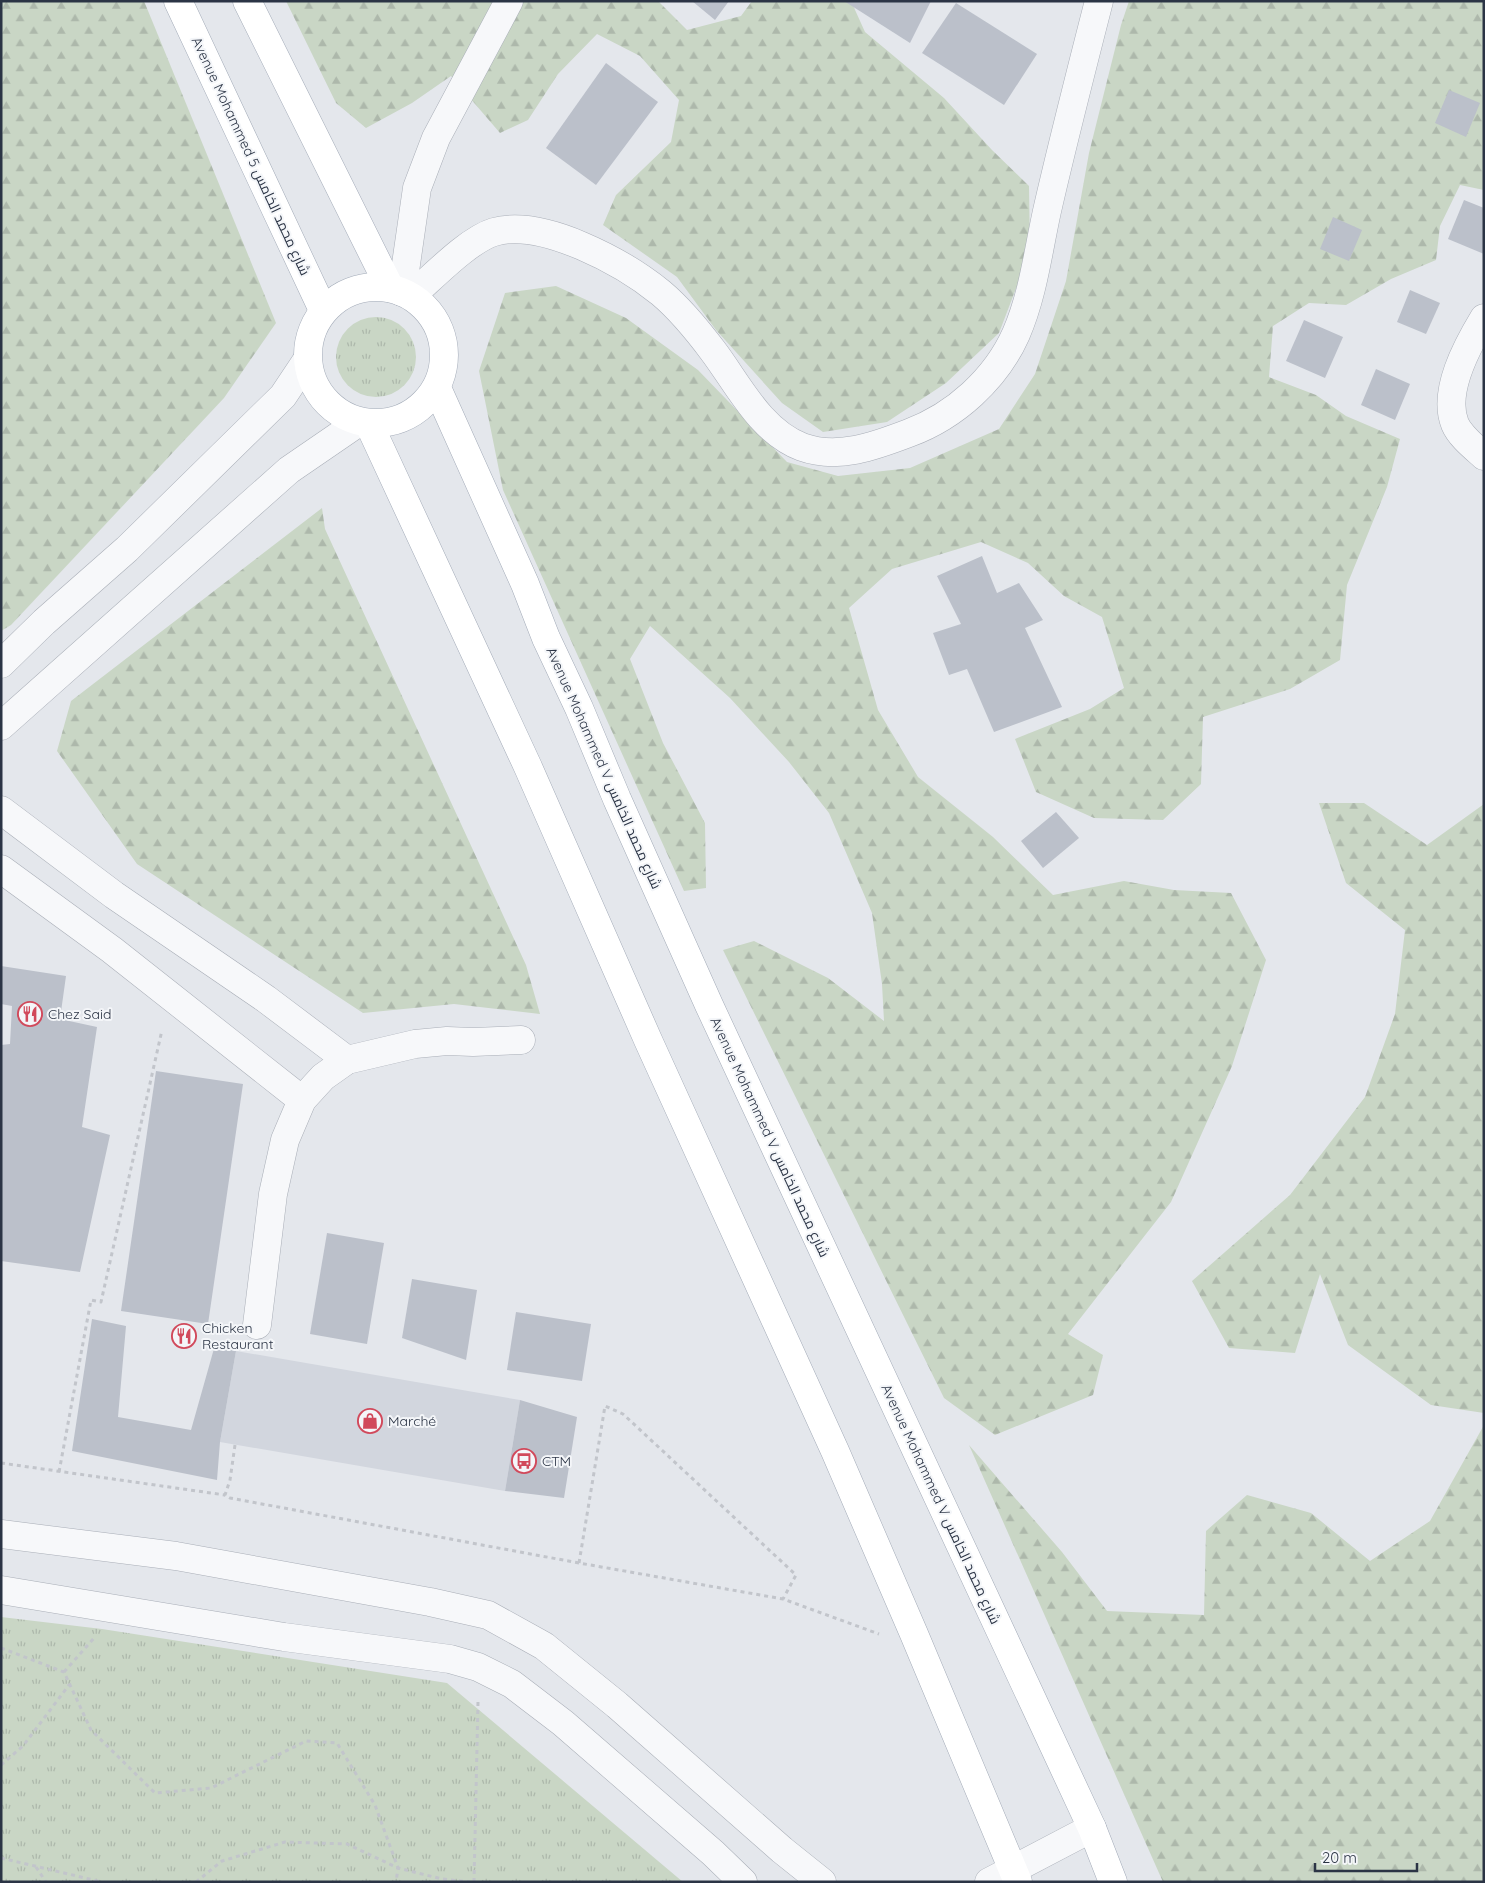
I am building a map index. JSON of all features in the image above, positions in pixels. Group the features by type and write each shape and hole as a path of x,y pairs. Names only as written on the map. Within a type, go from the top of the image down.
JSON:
{"main road":[{"name":"Avenue Mohammed 5 شارع محمد الخامس","path":"178,1 323,310"},
{"path":"247,1 401,292"},
{"path":"366,287 401,292 431,313 443,337 445,363 437,388 420,409 396,422 364,423 334,409 315,387 307,360 310,333 323,310 342,294 366,287"},
{"name":"Avenue Mohammed V شارع محمد الخامس","path":"437,388 709,1005 1092,1828 1113,1882"},
{"path":"364,423 528,767 652,1049 835,1451 921,1649 1007,1878"}],"street":[{"path":"401,292 417,188 436,138 509,1"},
{"path":"401,292 482,237 497,231 528,230 566,239 603,256 639,277 662,294 712,349 745,397 762,417 786,439 803,447 822,451 846,452 878,445 916,431 946,416 970,396 998,365 1016,335 1031,291 1047,213 1099,1"},
{"path":"1484,318 1460,367 1450,395 1456,425 1473,447 1484,456"},
{"path":"1,664 44,622 127,549 283,396 307,360"},
{"path":"1,726 289,470 364,423"},
{"path":"1,810 114,896 266,999 347,1060"},
{"path":"1,868 112,950 302,1100"},
{"path":"257,1325 273,1194 285,1140 302,1100 323,1076 347,1060 415,1044 447,1041 521,1040"},
{"path":"1,1534 176,1556 430,1602 488,1615 544,1646 617,1705 782,1850 822,1882"},
{"path":"1,1590 284,1637 450,1660 478,1667 512,1684 563,1723 713,1853 743,1882"},
{"path":"1007,1878 1092,1828"}],"path":[{"path":"60,1472 91,1300 101,1302 170,996"},
{"path":"579,1563 605,1406 623,1414 796,1576 783,1599"},
{"path":"225,1495 230,1480 235,1445"},
{"path":"1,1463 225,1495 230,1498 783,1599 921,1649"},
{"path":"64,1672 120,1610"},
{"path":"1,1648 64,1672 91,1730 154,1793 211,1788 306,1741 337,1743 374,1804 398,1868 396,1882"},
{"path":"1,1765 24,1746 69,1685"},
{"path":"196,1882 222,1861 285,1842 347,1844 398,1868 442,1879 472,1882 478,1700"},
{"path":"1,1858 102,1882"},
{"path":"36,1866 46,1882"}],"shaded area":[{"name":"Marché","path":"236,1351 520,1400 505,1491 220,1442"}],"green space":[{"path":"1,1 144,1 276,323 224,398 11,625 1,631"},
{"path":"286,1 658,1 687,30 741,16 752,1 851,1 865,32 944,98 992,150 1029,186 1030,252 999,333 946,383 887,422 823,432 782,403 716,330 677,277 603,225 616,195 671,142 679,100 640,56 597,34 558,74 528,120 500,133 451,76 412,103 366,128 336,103"},
{"path":"1129,1 1484,1 1484,190 1460,185 1440,226 1436,260 1391,279 1346,305 1309,303 1273,326 1269,377 1316,395 1346,416 1400,439 1387,487 1347,585 1340,660 1290,689 1203,717 1201,784 1163,820 1094,818 1036,792 1015,739 1090,709 1124,688 1102,617 1064,596 1028,563 981,542 892,569 849,608 878,710 918,777 993,837 1053,895 1124,881 1174,890 1231,893 1266,960 1232,1066 1171,1202 1068,1334 1103,1355 1093,1395 995,1435 944,1398 723,950 754,941 828,978 884,1021 882,984 872,913 829,813 789,762 730,698 650,626 630,659 663,743 705,823 706,888 684,891 503,490 479,371 505,293 556,286 626,318 698,370 787,462 838,476 910,468 999,429 1035,374 1066,281 1089,153 1121,25"},
{"path":"368,317 384,317 398,324 409,335 416,349 416,365 413,372 398,390 384,397 368,397 354,390 343,379 336,365 336,349 343,335 354,324"},
{"path":"322,508 325,529 526,965 540,1014 454,1004 363,1013 137,864 57,751 71,701"},
{"path":"1319,803 1364,803 1427,845 1484,804 1484,1413 1431,1405 1348,1345 1320,1274 1295,1353 1229,1348 1192,1281 1290,1195 1365,1097 1395,1014 1405,930 1346,883"},
{"path":"1484,1425 1484,1882 1163,1882 969,1445 1062,1552 1107,1611 1204,1615 1206,1531 1247,1495 1311,1513 1370,1561 1430,1521"},
{"path":"1,1617 102,1629 447,1683 683,1882 1,1882"}],"building":[{"path":"692,1 729,1 715,20"},
{"path":"844,1 931,1 910,43"},
{"path":"956,3 1037,54 1004,105 922,53"},
{"path":"606,63 658,102 596,185 546,148"},
{"path":"1449,90 1480,103 1466,137 1435,123"},
{"path":"1464,200 1484,208 1484,254 1448,239"},
{"path":"1333,217 1362,230 1349,261 1320,249"},
{"path":"1410,290 1440,303 1426,334 1397,322"},
{"path":"1304,320 1343,337 1325,378 1286,361"},
{"path":"1376,369 1410,384 1395,420 1361,405"},
{"path":"982,556 997,593 1019,583 1043,620 1025,628 1062,707 994,732 967,669 949,675 933,633 961,624 937,576"},
{"path":"1056,812 1079,838 1043,868 1021,841"},
{"path":"1,966 66,976 60,1019 97,1027 82,1127 110,1135 80,1272 1,1261 1,1045 10,1044 12,1006 1,1004"},
{"path":"156,1071 243,1084 208,1324 121,1311"},
{"path":"327,1233 384,1243 367,1344 310,1334"},
{"path":"412,1279 477,1290 466,1360 402,1338"},
{"path":"516,1312 591,1324 582,1381 507,1370"},
{"path":"92,1319 126,1326 118,1417 191,1430 215,1345 236,1351 220,1442 217,1480 72,1451"},
{"path":"520,1400 577,1417 564,1498 505,1491"}],"place":[{"name":"Chez Said","path":"30,1014"},
{"name":"Chicken Restaurant","path":"184,1336"},
{"name":"Marché","path":"370,1421"},
{"name":"CTM","path":"524,1461"}]}
